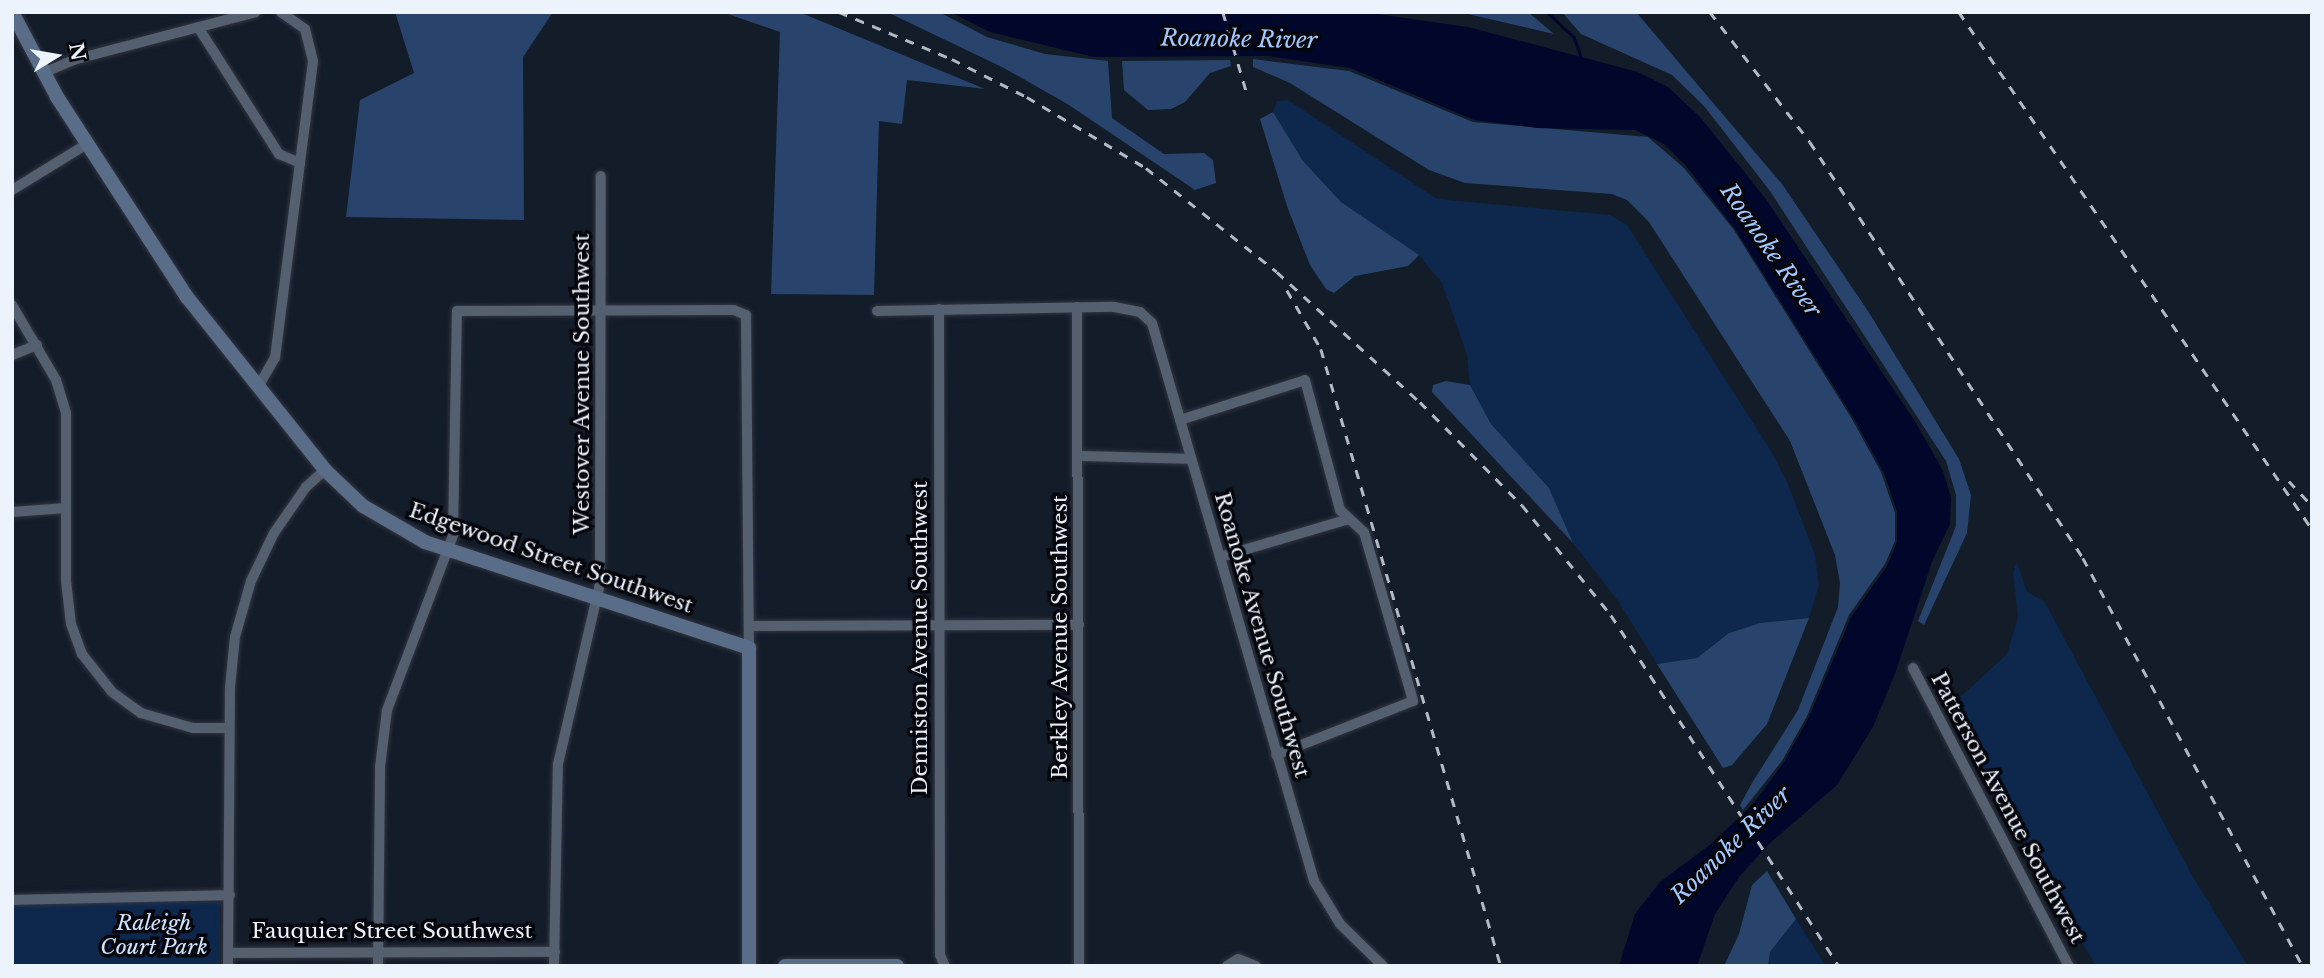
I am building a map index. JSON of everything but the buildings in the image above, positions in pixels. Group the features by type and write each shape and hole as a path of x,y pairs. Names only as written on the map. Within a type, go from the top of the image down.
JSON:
{"street":[{"name":"Edgewood Street Southwest","path":"12,12 43,73 187,297 325,470 384,522 450,550 599,596 749,648"},
{"path":"43,73 256,12"},
{"path":"258,387 275,358 313,50 298,21 281,12"},
{"path":"198,27 279,154 300,163"},
{"path":"12,190 87,144"},
{"name":"Westover Avenue Southwest","path":"555,966 558,764 563,727 599,596 601,176"},
{"path":"12,305 56,380 66,413 68,610 89,666 113,692 142,713 193,728 229,728"},
{"name":"Roanoke Avenue Southwest","path":"877,311 1077,307 1131,309 1147,317 1155,328 1276,755 1324,902 1382,966"},
{"name":"Berkley Avenue Southwest","path":"1077,307 1079,966"},
{"path":"378,966 380,767 387,710 450,550 454,315 461,308 734,310 746,315 749,331 749,966"},
{"name":"Denniston Avenue Southwest","path":"939,309 940,955 945,966"},
{"path":"12,355 37,345"},
{"path":"1180,420 1305,380 1340,509 1364,532 1413,701 1276,755"},
{"path":"1078,456 1191,459"},
{"path":"229,966 229,728 234,647 251,581 288,510 325,470"},
{"path":"12,512 66,508"},
{"path":"1220,557 1349,519"},
{"path":"748,626 1079,625"},
{"name":"Patterson Avenue Southwest","path":"1913,668 2069,966"},
{"path":"12,900 230,895"},
{"name":"Fauquier Street Southwest","path":"229,953 555,952"},
{"path":"1227,966 1245,959 1256,966"},
{"path":"785,966 897,966"}],"green space":[{"path":"1288,100 1437,199 1610,215 1627,225 1771,451 1788,484 1815,555 1819,585 1809,618 1760,623 1729,633 1697,658 1657,664 1618,601 1573,543 1549,488 1491,424 1470,385 1467,355 1442,283 1419,255 1341,202 1303,161 1273,112 1277,101"},
{"path":"2017,562 2027,592 2044,601 2193,877 2248,966 2096,966 2050,889 1952,710 1954,703 2007,654 2018,617 2013,572"},
{"name":"Raleigh Court Park","path":"12,902 220,902 220,966 12,966"},
{"path":"1796,919 1826,966 1768,966 1770,952"}],"shaded area":[{"path":"395,12 553,12 523,57 524,220 346,217 360,100 414,73"},
{"path":"722,12 799,12 985,89 907,80 902,124 879,121 874,295 771,294 780,32"},
{"path":"887,12 939,12 987,37 1045,54 1108,61 1112,118 1164,154 1204,153 1213,160 1216,183 1195,190 1069,105 1004,68"},
{"path":"1457,12 1528,12 1554,34 1468,14"},
{"path":"1562,12 1636,12 1782,184 1868,311 1959,459 1971,495 1967,533 1924,625 1918,621 1956,526 1956,495 1946,461 1770,191 1704,106 1672,75 1581,34"},
{"path":"1253,59 1349,71 1473,122 1648,137 1684,168 1734,230 1852,419 1881,472 1895,513 1895,541 1885,564 1849,615 1807,716 1782,761 1743,810 1740,805 1752,783 1798,710 1838,607 1840,583 1835,555 1790,441 1649,222 1627,200 1612,194 1465,183 1429,170 1290,83 1253,67"},
{"path":"1230,60 1231,66 1210,73 1185,102 1171,109 1148,110 1124,90 1122,61"},
{"path":"1273,112 1303,161 1341,202 1419,255 1408,266 1355,276 1334,293 1326,289 1310,265 1288,209 1260,119"},
{"path":"1446,381 1470,385 1491,424 1549,488 1573,543 1432,392 1433,385"},
{"path":"1809,618 1767,724 1732,765 1723,768 1657,664 1697,658 1729,633 1760,623"},
{"path":"1767,871 1796,919 1770,952 1768,966 1724,966 1739,934 1752,885"}],"water":[{"name":"Roanoke River","path":"950,12 1363,12 1468,27 1638,72 1668,87 1700,117 1766,199 1916,423 1943,471 1951,498 1950,524 1932,562 1896,671 1873,727 1837,785 1769,844 1739,877 1715,914 1697,966 1619,966 1635,914 1660,882 1711,844 1753,804 1784,762 1809,717 1851,617 1887,566 1897,542 1897,512 1884,473 1853,417 1735,229 1686,166 1664,144 1635,130 1537,128 1474,120 1350,68 1266,56 1094,57 990,32"}],"waterway":[{"path":"1547,12 1574,37 1581,56"}],"railway":[{"path":"839,12 952,59 1027,97 1146,168 1277,272 1420,402 1522,505 1611,615 1839,966"},
{"path":"1223,12 1248,97"},
{"path":"1710,12 1810,142 2083,558 2303,966"},
{"path":"1959,12 2312,529"},
{"path":"1287,290 1321,349 1501,966"},
{"path":"2289,481 2312,506"}]}
